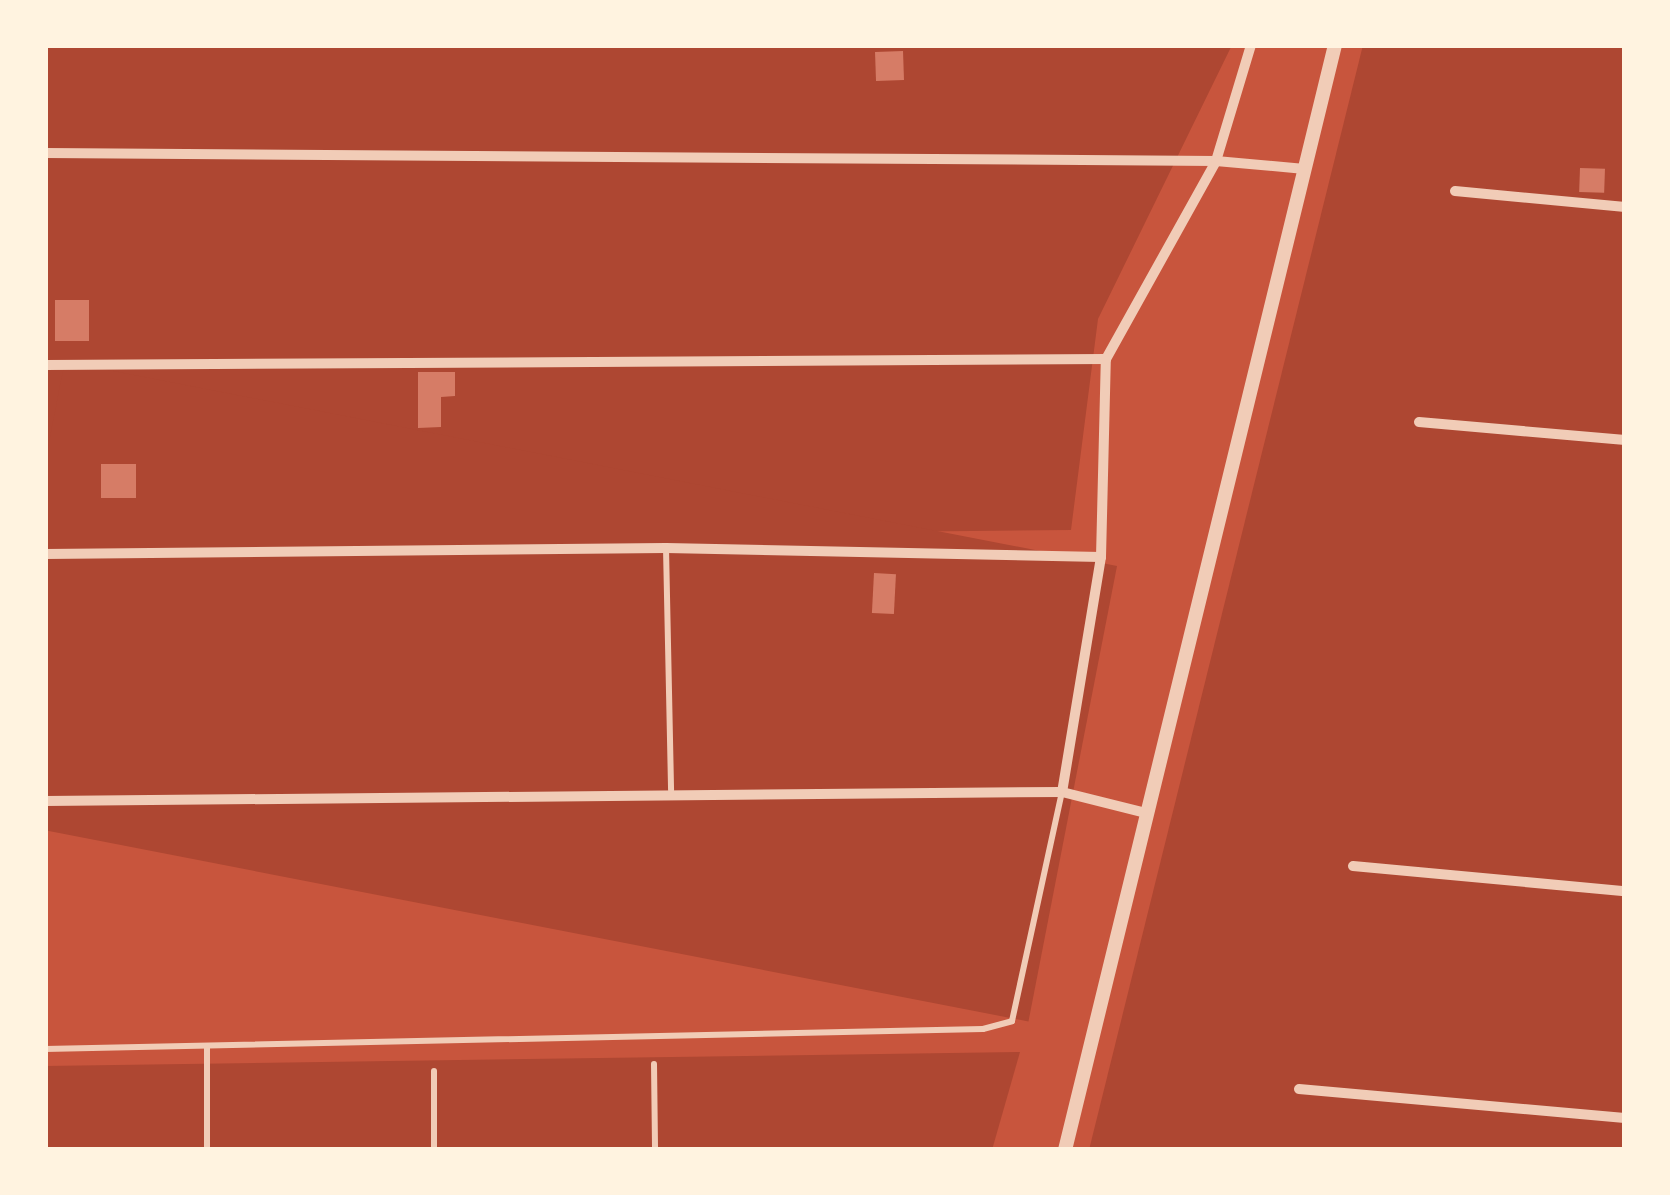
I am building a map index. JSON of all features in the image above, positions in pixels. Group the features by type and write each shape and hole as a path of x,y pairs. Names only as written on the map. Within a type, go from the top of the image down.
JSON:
{"street":[{"path":"1062,792 1102,558 1106,359 1216,161 1251,45"},
{"path":"1065,1150 1335,45"},
{"path":"45,153 1216,161 1305,169"},
{"path":"1455,191 1625,207"},
{"path":"45,365 1106,359"},
{"path":"1419,422 1625,440"},
{"path":"45,554 666,548 1102,558"},
{"path":"45,801 670,790 1062,792 1146,814"},
{"path":"1352,866 1625,891"},
{"path":"1299,1089 1625,1118"}],"lane":[{"path":"666,548 670,790"},
{"path":"45,1049 983,1029 1012,1021 1062,792"},
{"path":"206,1150 207,1046"},
{"path":"654,1064 655,1150"},
{"path":"434,1071 434,1150"}],"shaded area":[{"path":"45,45 1232,45 1098,319 1071,530 45,541"},
{"path":"1363,45 1625,45 1625,1150 1089,1150"},
{"path":"65,361 1117,566 1028,1021 45,830 45,463"},
{"path":"1020,1052 992,1150 45,1150 45,1066"}],"building":[{"path":"903,51 904,80 876,81 875,52"},
{"path":"1580,168 1605,169 1604,193 1579,192"},
{"path":"55,300 89,300 89,341 55,341"},
{"path":"418,372 455,372 455,396 441,397 441,427 418,428"},
{"path":"101,464 136,464 136,498 101,498"},
{"path":"874,573 896,574 894,614 872,613"}]}
